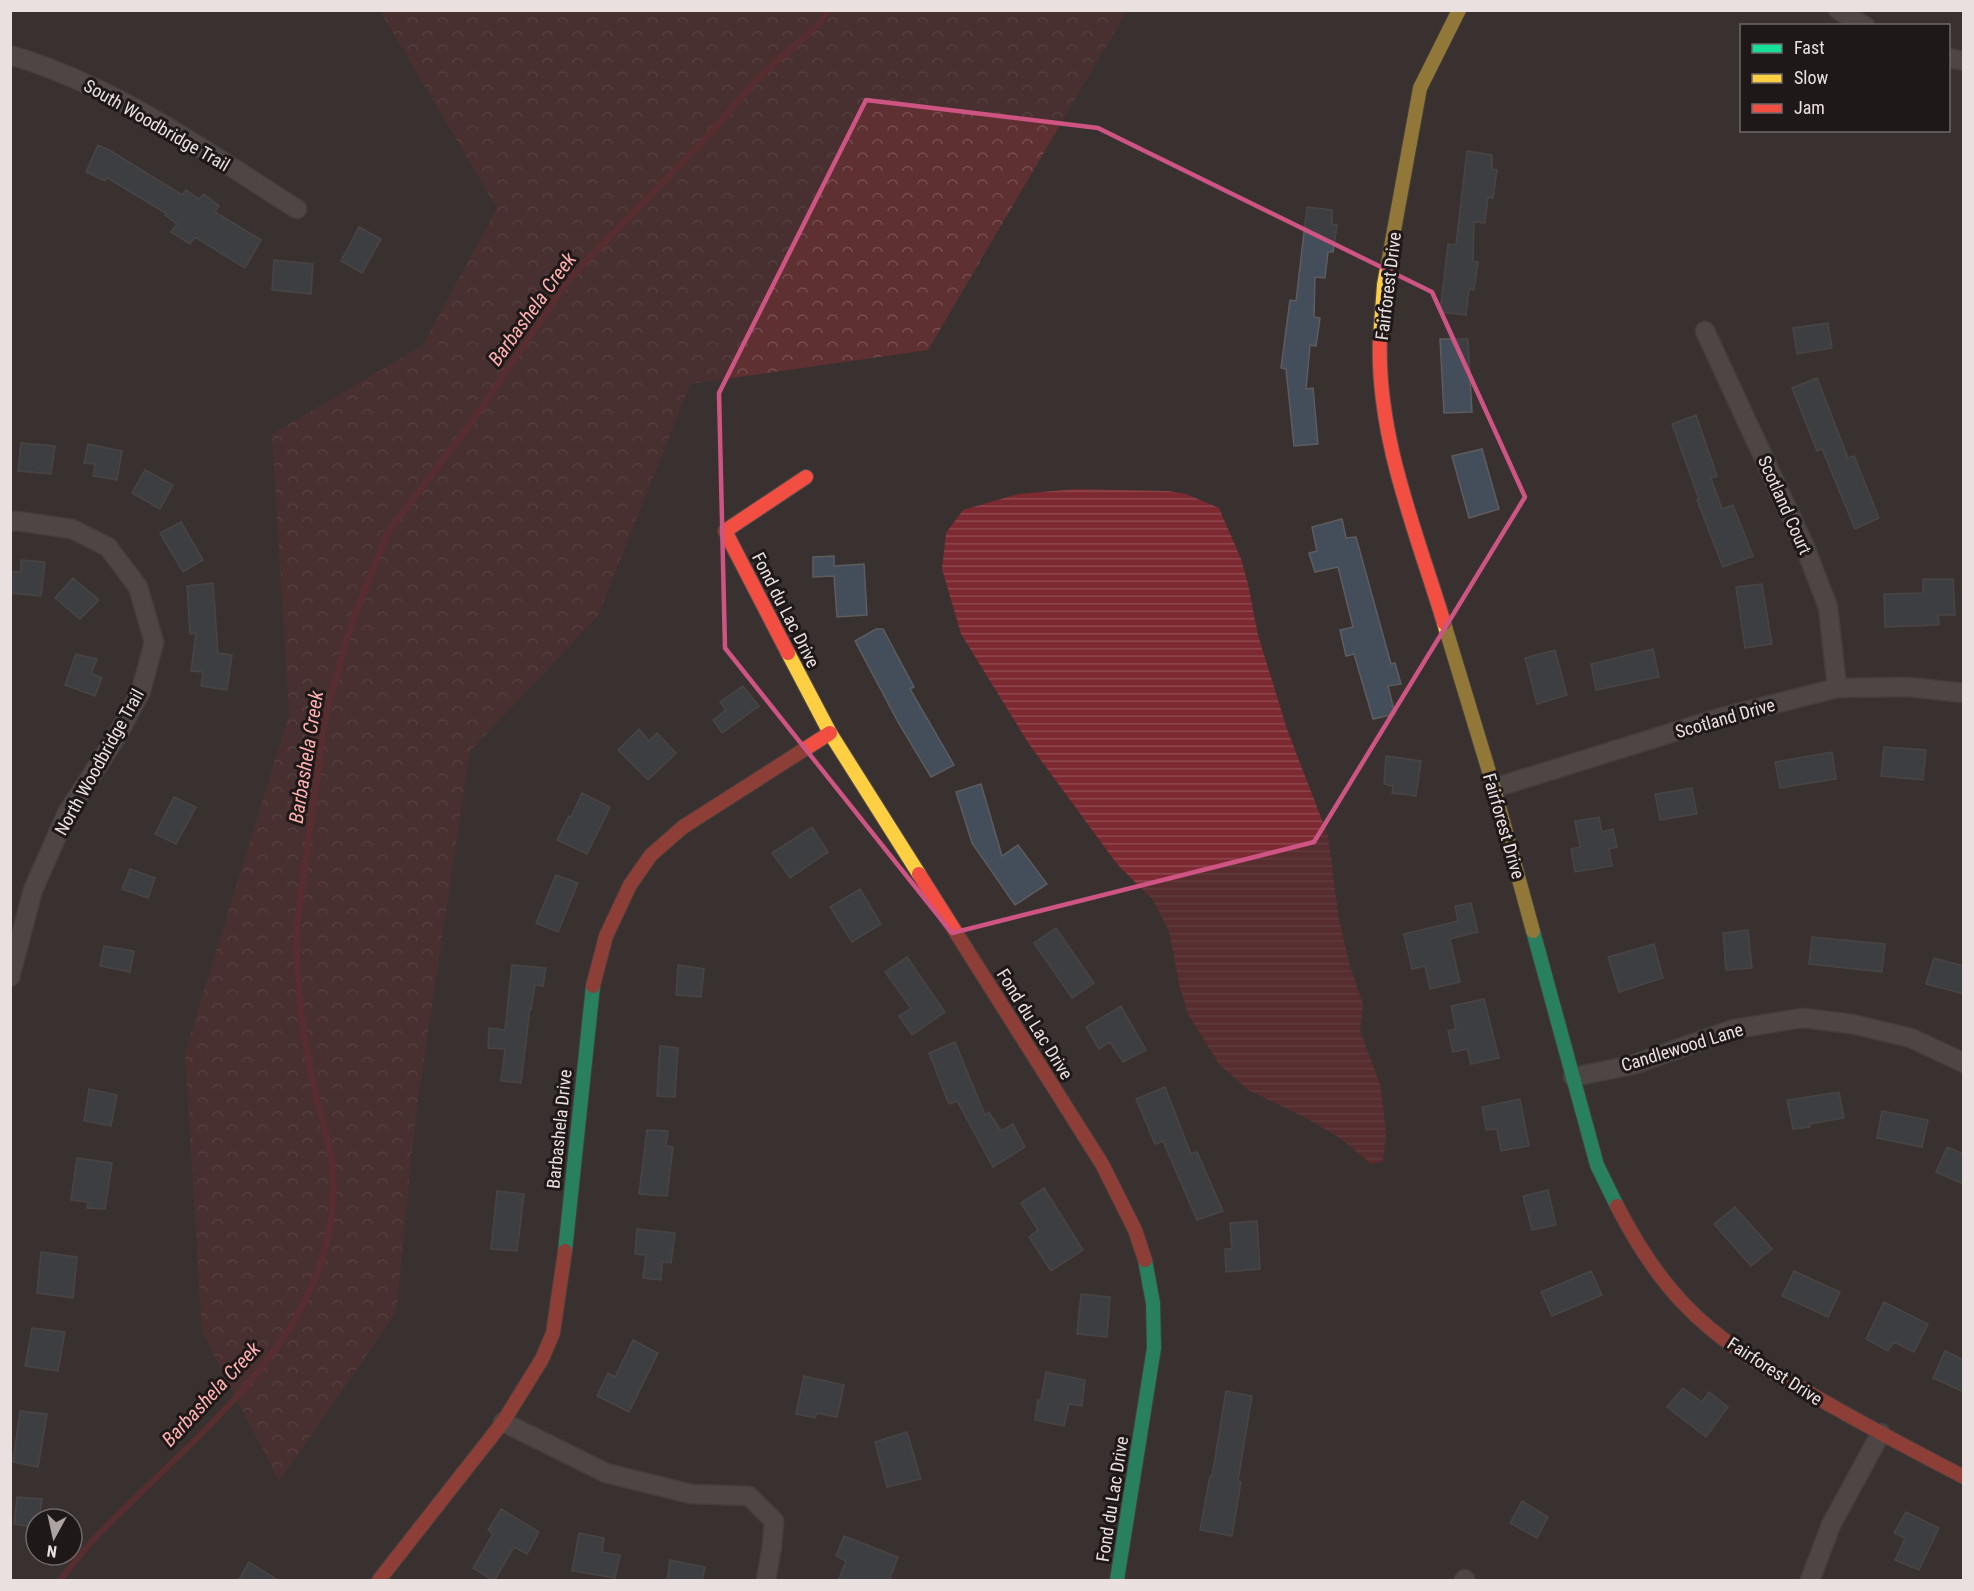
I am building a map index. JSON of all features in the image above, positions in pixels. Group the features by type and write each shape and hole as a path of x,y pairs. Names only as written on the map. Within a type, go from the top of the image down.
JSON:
{"street":[{"name":"Fairforest Drive","path":"1459,10 1419,88 1384,285 1381,313 1382,397 1392,453 1494,788 1598,1165 1617,1209 1646,1258 1682,1302 1702,1322 1746,1357 1834,1409 1964,1477"},
{"path":"1838,10 1862,24"},
{"name":"South Woodbridge Trail","path":"10,55 74,76 155,119 297,209"},
{"name":"Scotland Court","path":"1705,331 1805,547 1828,608 1837,688"},
{"name":"Fond du Lac Drive","path":"806,477 725,531 830,733 1102,1164 1135,1231 1146,1263 1155,1319 1154,1348 1117,1581"},
{"name":"North Woodbridge Trail","path":"10,522 72,528 108,547 138,587 154,642 141,691 117,736 67,813 33,890 10,977"},
{"name":"Scotland Drive","path":"1494,788 1719,718 1837,688 1909,687 1964,693"},
{"name":"Barbashela Drive","path":"379,1581 503,1422 542,1359 553,1333 562,1281 592,991 606,936 630,885 651,855 683,827 830,733"},
{"name":"Candlewood Lane","path":"1574,1077 1632,1065 1734,1029 1803,1018 1852,1024 1911,1038 1964,1063"},
{"path":"503,1422 606,1473 691,1494 749,1496 774,1521 766,1581"},
{"path":"1810,1581 1831,1525 1881,1433"}],"highlighted area":[{"path":"866,100 1098,128 1432,292 1525,497 1314,842 952,933 725,648 719,393"}],"green space":[{"path":"380,11 1127,11 928,350 690,384 598,616 470,751 416,1112 396,1313 279,1481 202,1332 185,1053 289,714 272,434 423,345 497,208"}],"shaded area":[{"path":"1077,489 1168,491 1186,494 1219,508 1241,559 1258,635 1287,729 1328,836 1339,920 1350,966 1363,1004 1360,1031 1380,1084 1386,1132 1383,1162 1371,1164 1340,1138 1306,1118 1248,1090 1219,1064 1188,1014 1179,984 1169,931 1153,900 1117,864 1029,744 961,634 942,569 946,533 963,510 1018,494"}],"building":[{"path":"98,145 182,195 186,190 199,199 204,194 219,206 215,212 261,240 245,268 195,237 190,244 171,232 177,224 165,215 167,214 106,177 105,181 86,172"},
{"path":"1467,151 1492,155 1492,169 1497,170 1493,198 1488,197 1485,223 1474,222 1473,261 1478,262 1474,290 1469,289 1466,315 1440,312 1448,244 1456,245"},
{"path":"1307,207 1332,210 1332,224 1337,225 1333,252 1328,252 1325,278 1315,277 1314,317 1320,318 1316,346 1310,345 1306,389 1313,388 1318,444 1294,446 1286,369 1281,368 1290,300 1296,301"},
{"path":"359,227 381,239 362,273 341,261"},
{"path":"274,260 313,264 311,294 272,290"},
{"path":"1828,323 1832,348 1797,354 1793,328"},
{"path":"1440,339 1468,339 1472,412 1444,413"},
{"path":"1817,378 1848,458 1854,456 1879,518 1855,529 1822,449 1817,451 1792,388"},
{"path":"1696,415 1717,476 1711,478 1722,509 1733,505 1753,556 1723,567 1697,500 1699,499 1672,424"},
{"path":"21,443 55,446 51,474 18,471"},
{"path":"88,444 122,451 117,480 93,476 95,464 84,463"},
{"path":"1482,449 1499,509 1469,518 1452,456"},
{"path":"145,470 173,485 160,509 132,493"},
{"path":"1342,519 1346,538 1356,537 1391,664 1395,663 1401,684 1388,686 1395,714 1373,719 1354,654 1346,656 1340,630 1353,627 1338,567 1315,572 1309,553 1317,551 1312,527"},
{"path":"181,522 203,560 183,572 160,533"},
{"path":"834,556 834,566 864,564 867,615 837,617 834,576 813,577 813,557"},
{"path":"21,560 45,562 41,596 10,593 10,571 21,572"},
{"path":"73,578 99,600 80,619 55,598"},
{"path":"1923,579 1953,579 1955,615 1938,615 1939,625 1885,627 1884,594 1923,593"},
{"path":"213,583 218,653 232,655 227,690 201,686 203,672 191,671 196,633 190,634 187,586"},
{"path":"1762,584 1772,644 1745,648 1736,587"},
{"path":"876,629 883,629 914,687 910,689 954,765 931,777 898,722 855,641"},
{"path":"1653,649 1659,677 1596,690 1591,664"},
{"path":"1555,650 1567,695 1537,704 1525,658"},
{"path":"76,654 97,659 91,673 102,678 95,696 65,685"},
{"path":"743,686 759,706 722,733 713,720 726,710 720,702"},
{"path":"639,729 649,741 657,733 676,753 648,780 618,750"},
{"path":"1884,747 1926,750 1923,780 1881,776"},
{"path":"1832,752 1836,779 1780,788 1775,762"},
{"path":"1386,756 1421,761 1416,796 1392,793 1393,786 1384,784"},
{"path":"981,784 1002,856 1018,845 1047,884 1015,905 972,843 956,792"},
{"path":"1692,788 1697,814 1660,820 1655,794"},
{"path":"582,793 610,807 587,854 557,840"},
{"path":"174,797 196,807 176,844 155,834"},
{"path":"1599,817 1602,832 1613,829 1617,847 1609,849 1612,866 1575,872 1571,849 1580,847 1575,821"},
{"path":"812,827 828,852 790,878 772,853"},
{"path":"130,869 155,878 148,898 122,889"},
{"path":"556,875 578,883 558,932 536,923"},
{"path":"860,889 881,924 852,942 830,907"},
{"path":"1471,903 1478,932 1450,939 1460,982 1430,989 1425,966 1412,969 1404,934 1458,921 1455,906"},
{"path":"1056,928 1094,983 1072,998 1034,943"},
{"path":"1748,930 1752,968 1726,970 1723,933"},
{"path":"1812,937 1885,944 1882,972 1809,964"},
{"path":"1654,944 1663,978 1619,992 1608,957"},
{"path":"104,946 134,951 130,972 100,966"},
{"path":"907,957 945,1012 912,1035 899,1016 911,1008 885,972"},
{"path":"1934,958 1964,966 1964,994 1926,984"},
{"path":"512,965 546,968 543,986 535,985 530,1008 521,1083 501,1081 505,1049 488,1048 489,1028 505,1030"},
{"path":"678,965 704,969 701,997 676,995"},
{"path":"1484,999 1499,1058 1471,1064 1467,1049 1453,1052 1448,1031 1456,1029 1451,1006"},
{"path":"1121,1006 1146,1050 1123,1062 1110,1042 1099,1049 1086,1027"},
{"path":"955,1042 985,1115 989,1112 1001,1131 1013,1124 1025,1147 993,1167 957,1101 949,1104 929,1053"},
{"path":"660,1046 678,1048 675,1097 657,1096"},
{"path":"1165,1087 1191,1154 1197,1152 1223,1211 1197,1220 1163,1141 1155,1144 1136,1099"},
{"path":"89,1089 117,1095 111,1126 84,1121"},
{"path":"1839,1092 1844,1118 1793,1129 1787,1100"},
{"path":"1520,1099 1529,1146 1501,1151 1497,1129 1486,1130 1482,1107"},
{"path":"1882,1111 1928,1120 1922,1147 1877,1138"},
{"path":"647,1130 668,1131 666,1146 673,1147 667,1196 639,1194"},
{"path":"1947,1147 1964,1154 1964,1184 1936,1172"},
{"path":"77,1158 112,1163 105,1209 87,1208 88,1202 71,1200"},
{"path":"1044,1188 1083,1250 1051,1271 1029,1237 1038,1230 1021,1203"},
{"path":"1548,1190 1556,1225 1532,1230 1523,1196"},
{"path":"497,1191 524,1194 517,1251 491,1249"},
{"path":"1735,1207 1772,1249 1751,1266 1714,1224"},
{"path":"1257,1221 1260,1269 1226,1272 1225,1249 1232,1249 1230,1223"},
{"path":"637,1229 675,1233 671,1263 662,1262 661,1280 643,1278 646,1255 635,1254"},
{"path":"41,1252 77,1257 73,1298 37,1293"},
{"path":"1591,1271 1602,1295 1552,1316 1541,1292"},
{"path":"1794,1271 1840,1292 1828,1317 1782,1296"},
{"path":"1081,1294 1110,1297 1107,1337 1077,1334"},
{"path":"1884,1302 1928,1324 1914,1352 1894,1342 1888,1351 1866,1339"},
{"path":"32,1328 65,1332 58,1371 25,1366"},
{"path":"633,1340 658,1353 629,1412 597,1396 608,1373 615,1377"},
{"path":"1945,1351 1964,1360 1964,1392 1933,1378"},
{"path":"1046,1372 1085,1380 1082,1406 1069,1404 1064,1426 1035,1420"},
{"path":"804,1376 844,1385 837,1417 817,1413 815,1418 796,1414"},
{"path":"1683,1388 1702,1402 1709,1392 1728,1407 1706,1437 1667,1407"},
{"path":"1226,1391 1252,1396 1238,1481 1241,1482 1232,1536 1200,1530 1210,1476 1212,1476"},
{"path":"20,1411 47,1414 38,1467 13,1462"},
{"path":"907,1432 921,1479 887,1487 875,1442"},
{"path":"17,1497 42,1499 41,1507 24,1507 24,1526 14,1524"},
{"path":"1522,1501 1548,1517 1537,1538 1510,1523"},
{"path":"501,1509 539,1532 527,1554 514,1547 494,1581 473,1568 493,1534 488,1530"},
{"path":"1906,1512 1939,1528 1919,1570 1895,1560 1905,1538 1894,1533"},
{"path":"579,1533 604,1538 602,1552 620,1555 615,1578 572,1571"},
{"path":"844,1536 898,1557 889,1581 838,1581 846,1561 836,1556"},
{"path":"670,1560 705,1567 702,1581 667,1581"},
{"path":"249,1562 279,1581 238,1581"}],"waterway":[{"name":"Barbashela Creek","path":"60,1580 93,1540 218,1417 256,1374 289,1329 315,1280 330,1228 333,1171 328,1139 314,1087 303,1024 297,960 298,917 324,725 330,698 354,616 388,532 473,420 569,279 702,142 760,76 820,23 829,10"}],"traffic: fast":[{"path":"1533,931 1597,1165 1617,1206"},
{"path":"565,1251 593,986"},
{"path":"1117,1580 1154,1348 1153,1303 1145,1260"}],"traffic: slow":[{"path":"1380,338 1384,285 1420,88 1459,10"},
{"path":"1444,623 1494,788 1533,931"},
{"path":"788,653 830,733 919,874"}],"traffic: jam":[{"path":"1380,338 1380,375 1391,447 1410,518 1444,623"},
{"path":"788,653 725,531 806,477"},
{"path":"593,986 606,936 630,885 651,855 683,827 830,733"},
{"path":"919,874 1102,1164 1135,1230 1145,1260"},
{"path":"1617,1206 1639,1245 1664,1281 1697,1317 1724,1340 1819,1399 1964,1477"},
{"path":"379,1580 503,1422 542,1359 553,1333 565,1251"}]}
